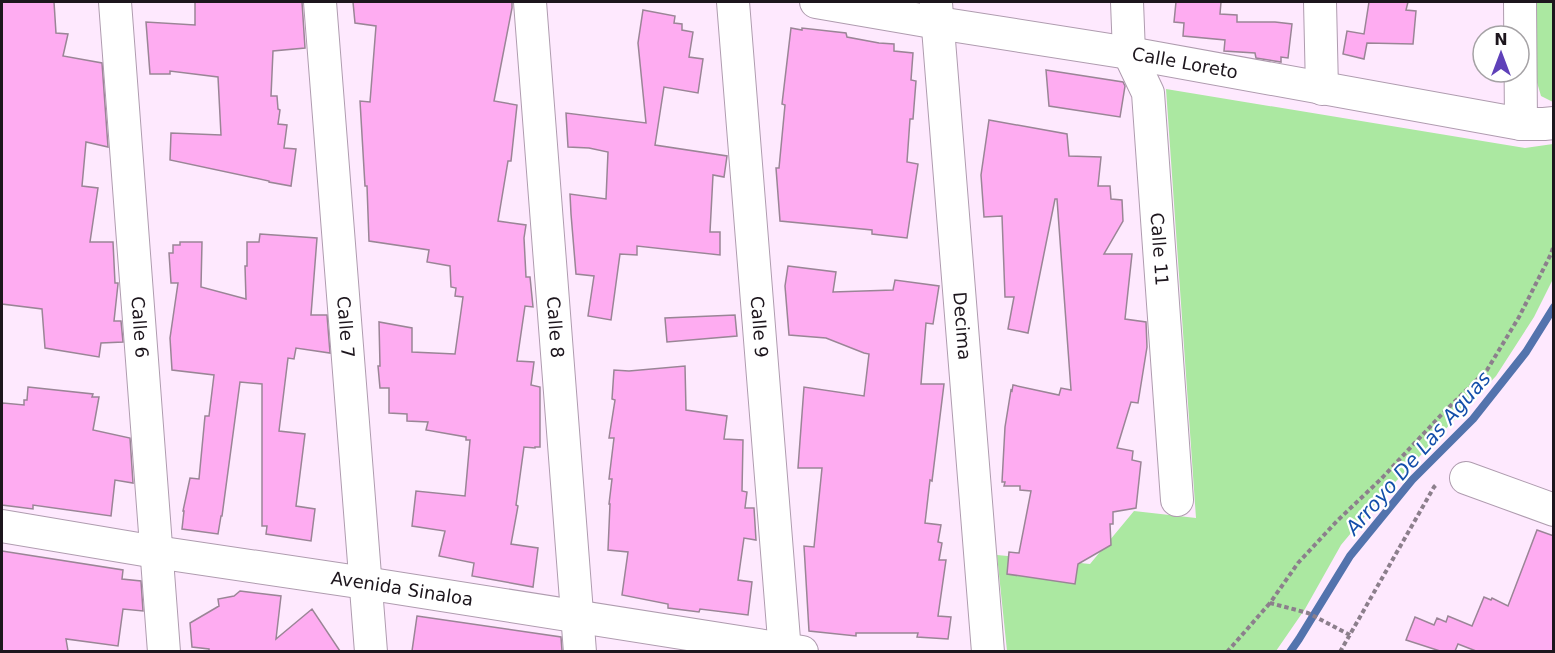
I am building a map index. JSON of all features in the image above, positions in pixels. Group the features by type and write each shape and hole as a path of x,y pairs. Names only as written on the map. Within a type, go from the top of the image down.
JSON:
{"street":[{"name":"Calle 6","path":"115,2 164,651"},
{"name":"Calle 7","path":"320,2 371,651"},
{"name":"Calle 8","path":"530,2 580,651"},
{"name":"Calle 9","path":"733,2 790,651"},
{"name":"Calle Loreto","path":"816,2 937,12 1129,53 1322,89 1521,124 1554,123"},
{"name":"Calle 11","path":"1127,2 1129,53 1148,93 1177,500"},
{"path":"1320,2 1322,89"},
{"path":"1520,2 1521,124"},
{"name":"Decima","path":"937,12 988,651"},
{"path":"1466,478 1554,510"},
{"name":"Avenida Sinaloa","path":"2,526 790,651"}],"path":[{"path":"1227,651 1270,603 1298,563 1487,370 1519,317 1554,245"},
{"path":"1340,651 1434,487 1451,471 1466,478"},
{"path":"1270,603 1308,613 1350,635"}],"green space":[{"path":"1535,2 1553,2 1553,102 1541,96 1536,79"},
{"path":"1166,89 1525,148 1553,144 1553,279 1534,317 1496,376 1381,497 1341,545 1305,609 1276,651 1007,651 997,555 1090,564 1134,511 1196,518"}],"building":[{"path":"2,2 54,2 56,33 68,34 63,56 102,63 108,147 86,142 82,186 98,188 90,242 113,242 115,283 118,283 114,321 121,321 123,342 101,343 99,357 45,348 42,309 2,304"},
{"path":"195,2 302,2 305,48 273,51 271,96 277,96 280,110 278,124 287,125 284,148 296,149 291,186 170,160 171,133 221,135 218,77 170,71 170,74 150,74 146,22 195,25"},
{"path":"353,2 512,2 494,101 517,105 511,161 508,161 498,221 526,225 524,238 526,277 530,277 533,307 525,306 517,361 534,362 531,385 540,387 540,447 524,447 516,505 518,506 511,544 538,548 533,587 472,576 474,563 439,556 445,531 412,526 416,491 465,496 470,440 466,440 466,437 426,430 428,422 407,421 407,414 389,413 389,388 380,388 379,322 412,328 412,352 455,354 463,297 455,296 456,288 451,287 450,266 427,262 429,250 369,241 360,101 370,102 376,26 355,23"},
{"path":"1176,2 1221,2 1220,14 1237,15 1237,22 1292,24 1288,58 1281,57 1281,62 1256,58 1255,53 1224,51 1225,40 1183,36 1184,23 1174,22"},
{"path":"1369,2 1408,2 1406,10 1416,11 1413,44 1367,43 1364,59 1343,54 1347,31 1364,34"},
{"path":"643,10 675,16 674,23 682,24 682,30 693,32 689,57 703,59 698,93 664,87 655,145 727,156 724,177 713,175 710,232 720,232 720,255 637,246 637,255 620,254 611,320 588,316 594,276 576,274 570,194 606,199 608,152 568,147 566,113 646,123 638,43"},
{"path":"791,28 846,33 847,37 894,44 894,51 913,53 911,80 916,81 907,162 918,164 907,238 872,234 872,230 780,221 776,168 779,168 785,105 782,104"},
{"path":"1046,70 1123,82 1125,86 1120,117 1049,106"},
{"path":"989,120 1067,134 1069,156 1101,157 1098,186 1110,186 1111,199 1122,200 1123,221 1104,254 1132,254 1125,319 1146,322 1147,347 1138,403 1131,402 1117,448 1133,451 1132,460 1141,462 1136,508 1113,512 1113,524 1110,524 1111,545 1078,564 1075,584 1007,574 1009,552 1019,553 1031,491 1020,490 1020,486 1004,486 1005,482 1002,482 1005,427 1011,390 1013,385 1059,395 1061,388 1071,390 1057,199 1055,199 1028,333 1008,329 1014,297 1005,297 1002,216 984,217 981,175"},
{"path":"260,234 317,238 311,315 327,315 330,353 296,348 294,359 288,358 279,431 305,434 296,506 315,509 311,541 266,534 267,526 262,526 262,384 240,382 218,534 182,529 183,511 190,478 199,479 205,416 209,416 214,375 172,370 170,338 178,283 171,283 169,253 173,253 173,245 180,245 180,242 202,242 201,287 246,299 247,242 259,242"},
{"path":"788,266 836,272 833,292 893,290 895,280 939,286 933,324 926,323 921,384 944,384 925,523 941,525 938,542 942,543 939,560 946,560 938,616 951,617 948,639 917,637 918,633 856,633 856,636 809,631 804,546 814,547 822,468 798,468 804,387 864,396 869,354 826,338 789,335 785,286"},
{"path":"735,315 737,336 667,342 665,318"},
{"path":"685,366 686,410 727,416 724,439 743,440 742,491 747,492 745,508 754,508 756,540 744,538 738,580 752,582 748,615 668,608 668,604 622,595 628,552 608,550 612,479 609,479 614,438 609,438 615,400 612,399 614,370 629,371"},
{"path":"28,387 93,394 92,397 99,397 93,430 130,438 133,483 115,480 111,516 33,505 33,509 2,505 2,405 3,403 24,405 24,400 27,400"},
{"path":"1537,530 1554,536 1554,651 1476,651 1458,644 1455,651 1440,651 1406,640 1415,617 1434,625 1437,618 1446,622 1448,616 1472,626 1484,597 1491,600 1492,598 1508,606"},
{"path":"2,551 123,570 122,579 141,581 143,611 123,609 118,646 66,639 68,651 2,651"},
{"path":"240,591 281,596 276,639 312,609 340,651 209,651 209,649 192,647 190,623 219,606 218,599 234,596"},
{"path":"417,616 561,637 562,651 412,651"}],"waterway":[{"name":"Arroyo De Las Aguas","path":"1290,652 1350,556 1412,480 1473,419 1526,352 1554,307"}]}
